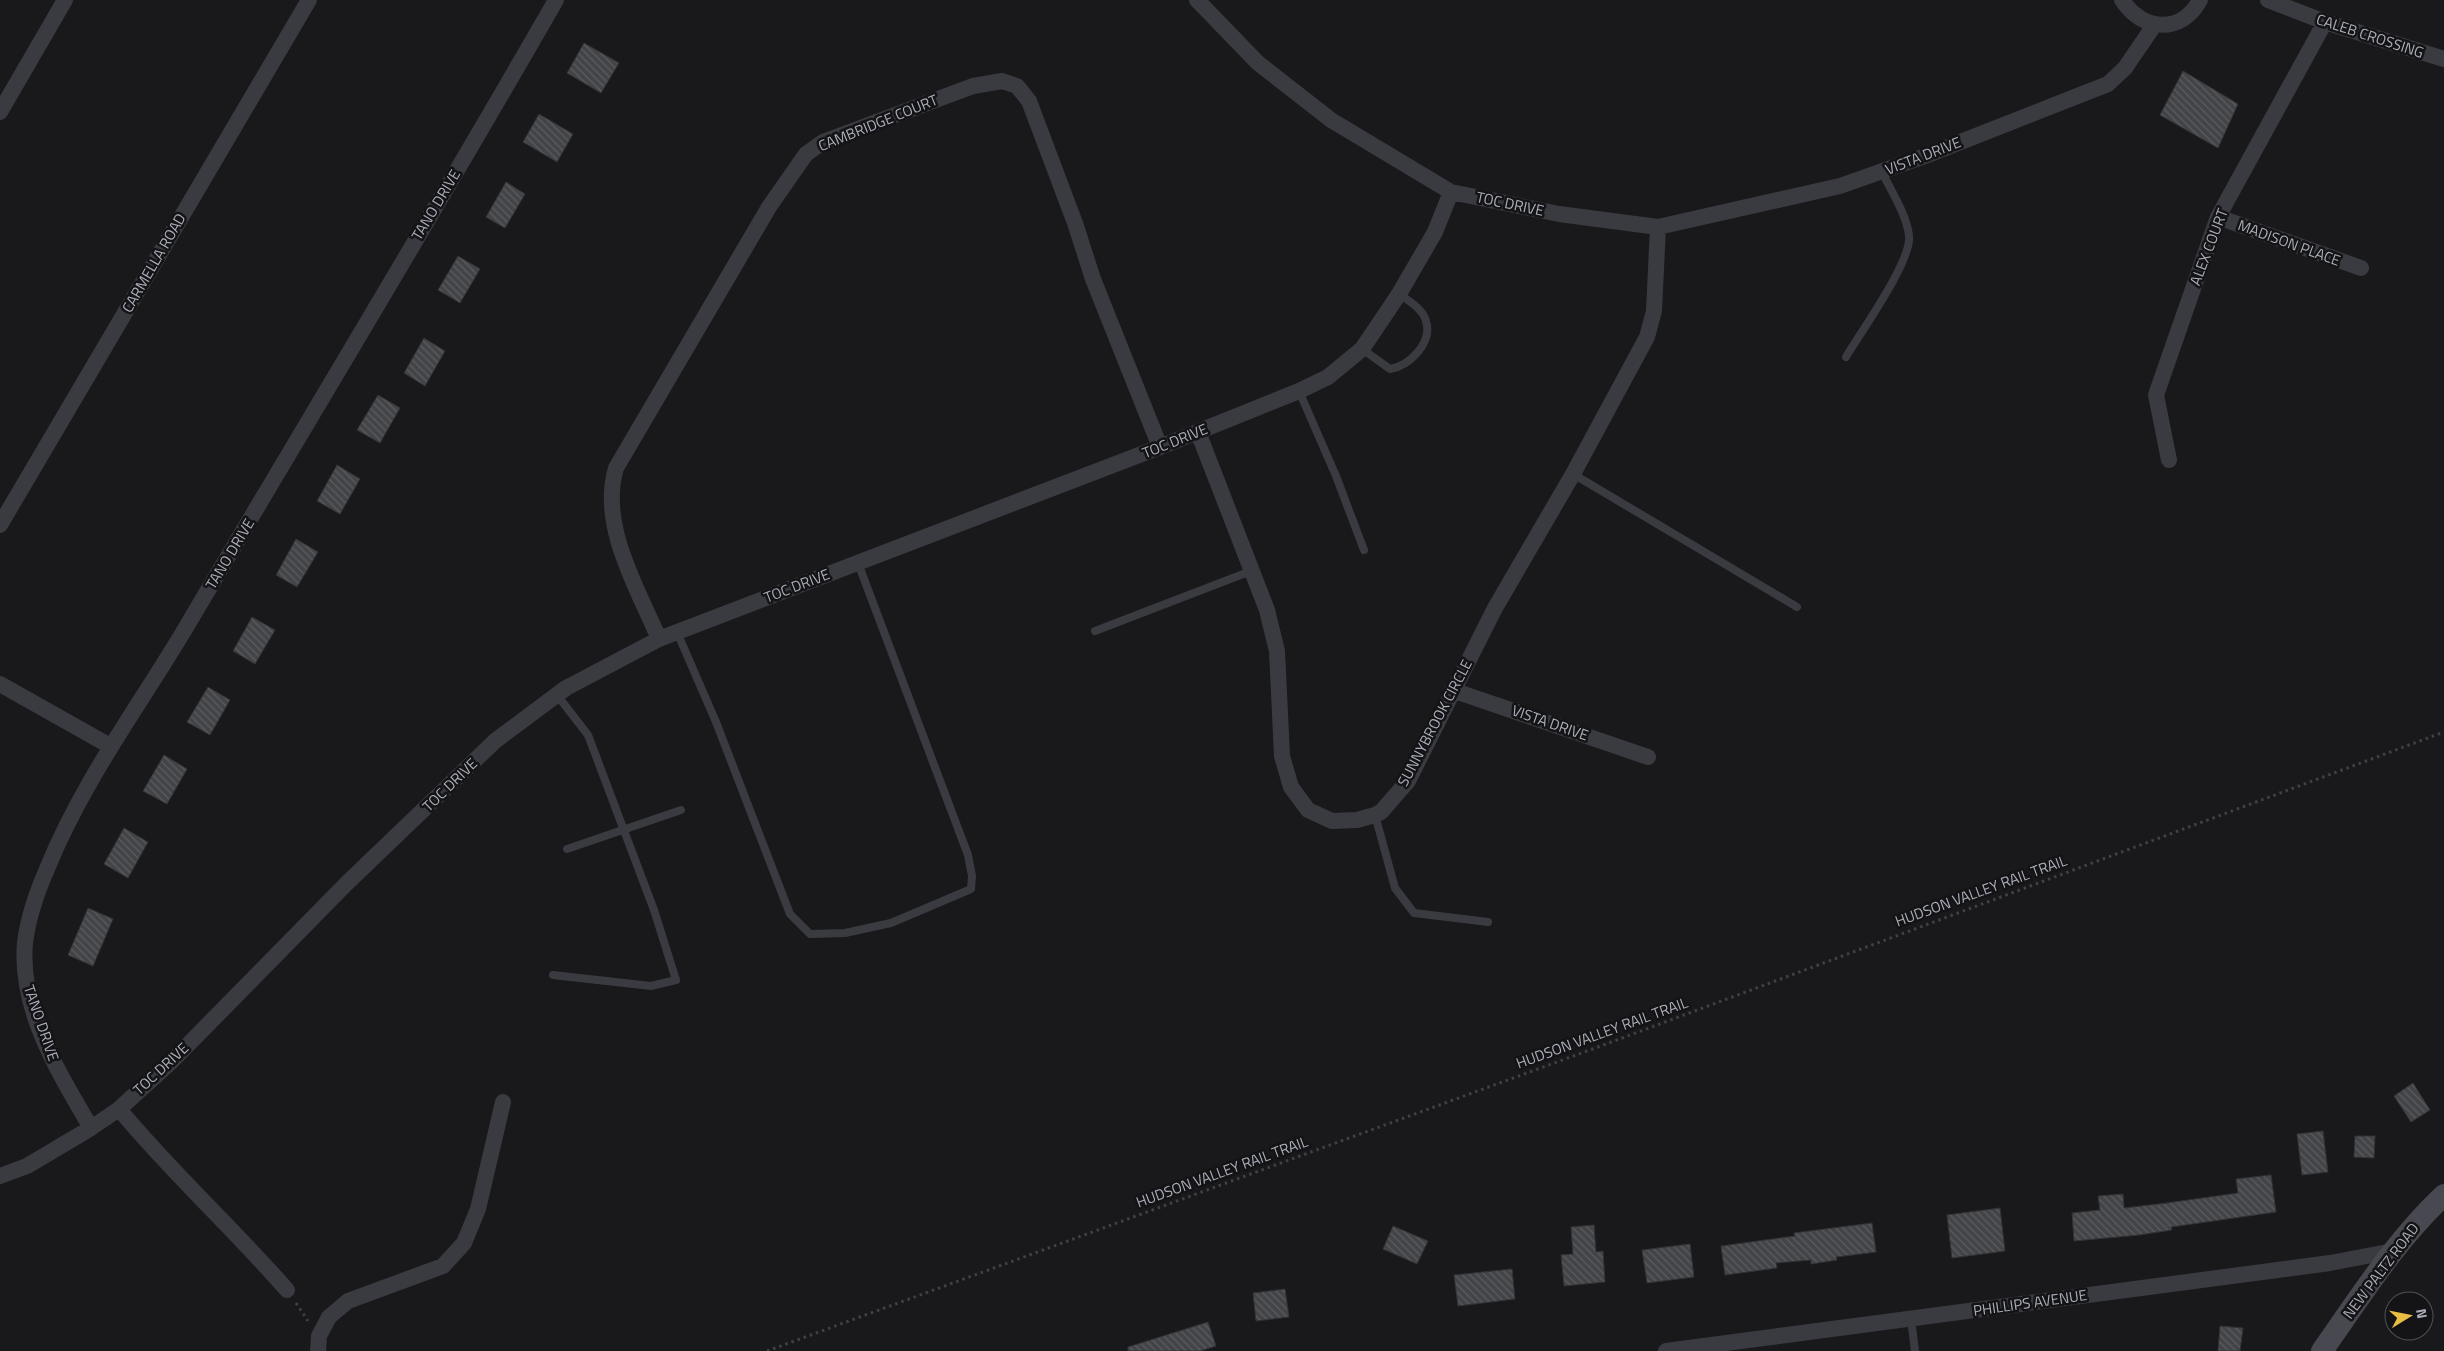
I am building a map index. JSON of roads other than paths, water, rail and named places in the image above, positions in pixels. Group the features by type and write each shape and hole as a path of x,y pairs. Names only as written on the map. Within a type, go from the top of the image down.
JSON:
{"street":[{"path":"0,112 65,0"},
{"name":"CARMELLA ROAD","path":"0,525 308,0"},
{"name":"TANO DRIVE","path":"91,1128 63,1082 42,1035 26,978 26,941 33,906 54,850 110,746 179,639 556,0"},
{"path":"1196,0 1258,63 1331,120 1451,192"},
{"path":"2122,0 2135,15 2154,24 2168,24 2181,20 2192,13 2200,0"},
{"name":"CALEB CROSSING","path":"2268,0 2325,22 2444,59"},
{"name":"ALEX COURT","path":"2169,460 2156,396 2218,217 2325,22"},
{"name":"VISTA DRIVE","path":"1658,227 1840,186 1882,172 2108,84 2125,68 2154,24"},
{"name":"CAMBRIDGE COURT","path":"658,639 624,556 610,503 616,468 769,207 806,154 822,142 973,86 1002,81 1017,86 1029,101 1075,223 1093,279 1160,447"},
{"name":"TOC DRIVE","path":"0,1176 27,1166 119,1109 172,1061 346,884 496,741 557,695 595,671 658,639 1160,447 1299,391 1328,376 1362,349 1399,294 1435,232 1451,192 1559,214 1658,227"},
{"name":"MADISON PLACE","path":"2218,217 2361,268"},
{"name":"SUNNYBROOK CIRCLE","path":"1198,432 1267,610 1277,651 1282,756 1291,787 1308,810 1332,821 1357,820 1381,812 1408,780 1495,608 1573,474 1647,337 1654,311 1658,227"},
{"path":"0,684 110,746"},
{"name":"VISTA DRIVE","path":"1452,690 1648,757"},
{"path":"319,1344 329,1317 348,1300 442,1266 464,1243 478,1209 503,1102"},
{"path":"119,1109 155,1152 287,1290"},
{"name":"NEW PALTZ ROAD","path":"2322,1351 2393,1251 2423,1215 2444,1195"},
{"name":"PHILLIPS AVENUE","path":"1666,1351 1726,1347 1911,1319 2330,1263 2393,1251"}],"lane":[{"path":"1846,357 1906,257 1909,236 1882,172"},
{"path":"1362,349 1390,369 1398,368 1412,359 1424,342 1427,322 1421,312 1399,294"},
{"path":"1299,391 1336,476 1364,550"},
{"path":"1573,474 1797,607"},
{"path":"677,632 716,722 790,914 810,934 845,933 890,922 971,889 972,876 968,855 858,563"},
{"path":"1095,631 1252,571"},
{"path":"553,976 651,986 676,980 654,910 588,735 557,695"},
{"path":"567,850 681,810"},
{"path":"1374,815 1395,888 1414,913 1488,922"},
{"path":"1911,1319 1915,1351"}]}
